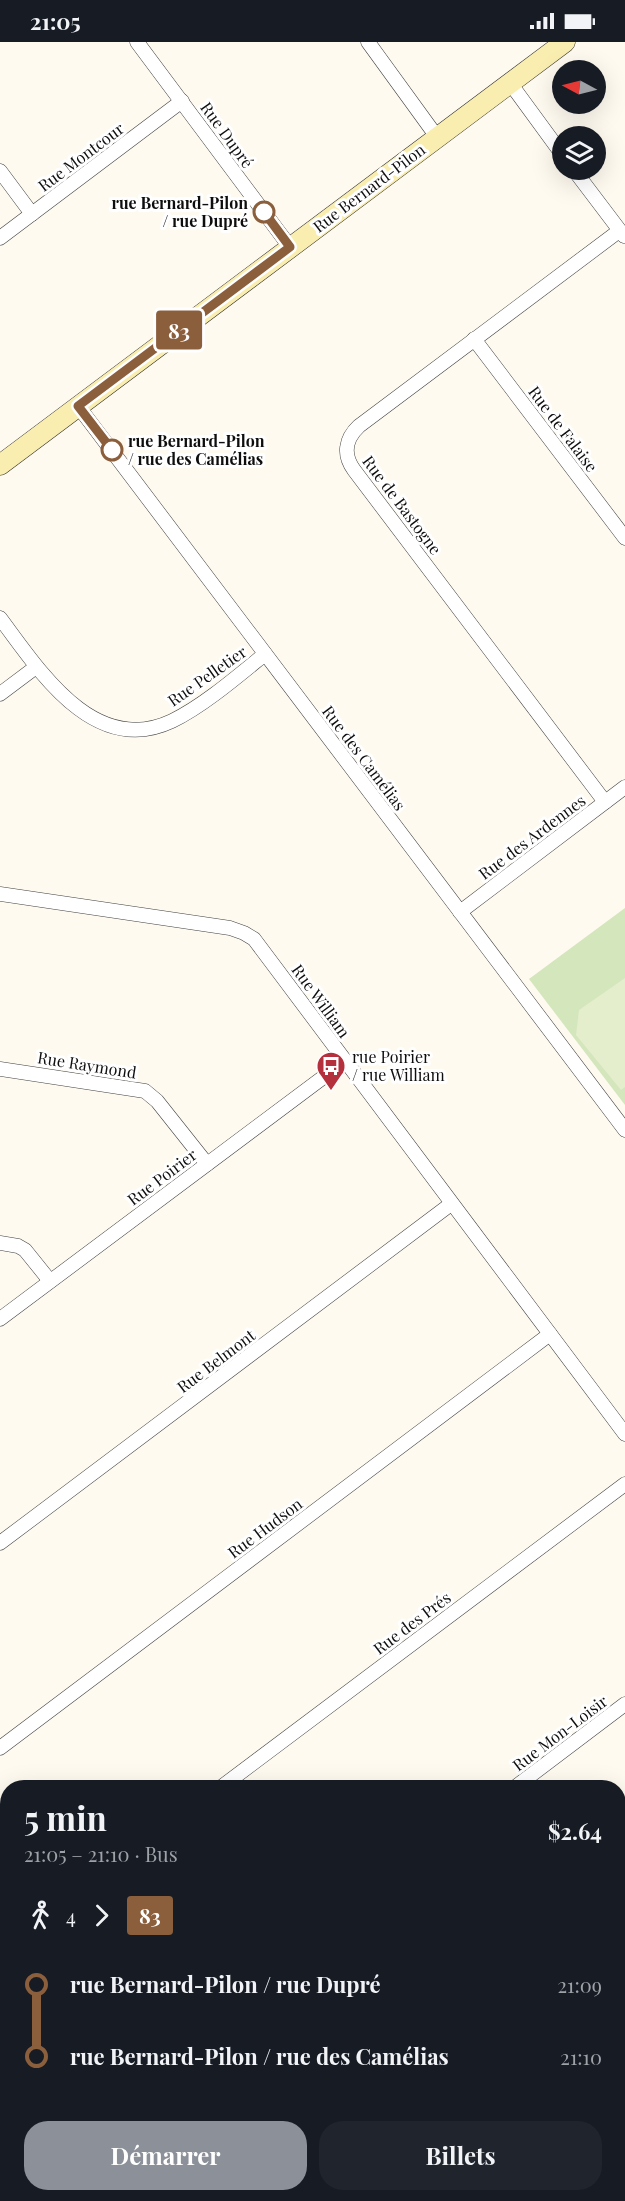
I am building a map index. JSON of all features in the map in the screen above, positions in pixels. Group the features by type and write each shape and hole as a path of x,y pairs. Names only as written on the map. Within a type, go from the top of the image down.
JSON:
{"main road":[{"name":"Rue Bernard-Pilon","path":"0,465 566,42"}],"street":[{"name":"Rue Dupré","path":"137,42 290,247"},
{"path":"368,42 437,137"},
{"path":"510,82 552,140"},
{"name":"Rue Montcour","path":"0,238 182,101"},
{"path":"0,171 32,214"},
{"path":"582,180 622,234"},
{"name":"Rue de Bastogne","path":"605,802 348,461 348,442 355,429 474,339 622,234"},
{"name":"Rue de Falaise","path":"474,339 625,538"},
{"name":"Rue des Camélias","path":"78,406 625,1130"},
{"name":"Rue Pelletier","path":"0,618 36,667 64,696 91,717 114,727 140,729 166,724 265,654"},
{"path":"0,694 36,667"},
{"name":"Rue des Ardennes","path":"460,912 625,788"},
{"name":"Rue William","path":"0,894 230,928 244,933 258,944 625,1434"},
{"name":"Rue Poirier","path":"0,1319 345,1061"},
{"name":"Rue Raymond","path":"0,1069 145,1091 158,1101 207,1164"},
{"name":"Rue Belmont","path":"0,1543 451,1204"},
{"path":"0,1243 18,1246 25,1250 50,1281"},
{"name":"Rue Hudson","path":"0,1748 550,1334"},
{"name":"Rue des Prés","path":"231,1780 625,1484"},
{"name":"Rue Mon-Loisir","path":"525,1780 625,1704"}],"green space":[{"path":"625,908 625,1105 529,979"},
{"path":"625,978 625,1087 621,1090 576,1035 579,1010"}],"bus line":[{"name":"83","path":"112,450 78,406 290,247 264,212"}],"place":[{"name":"rue Bernard-Pilon / rue Dupré","path":"264,212"},
{"name":"rue Bernard-Pilon / rue des Camélias","path":"112,450"},
{"name":"rue Poirier / rue William","path":"331,1092"}]}
